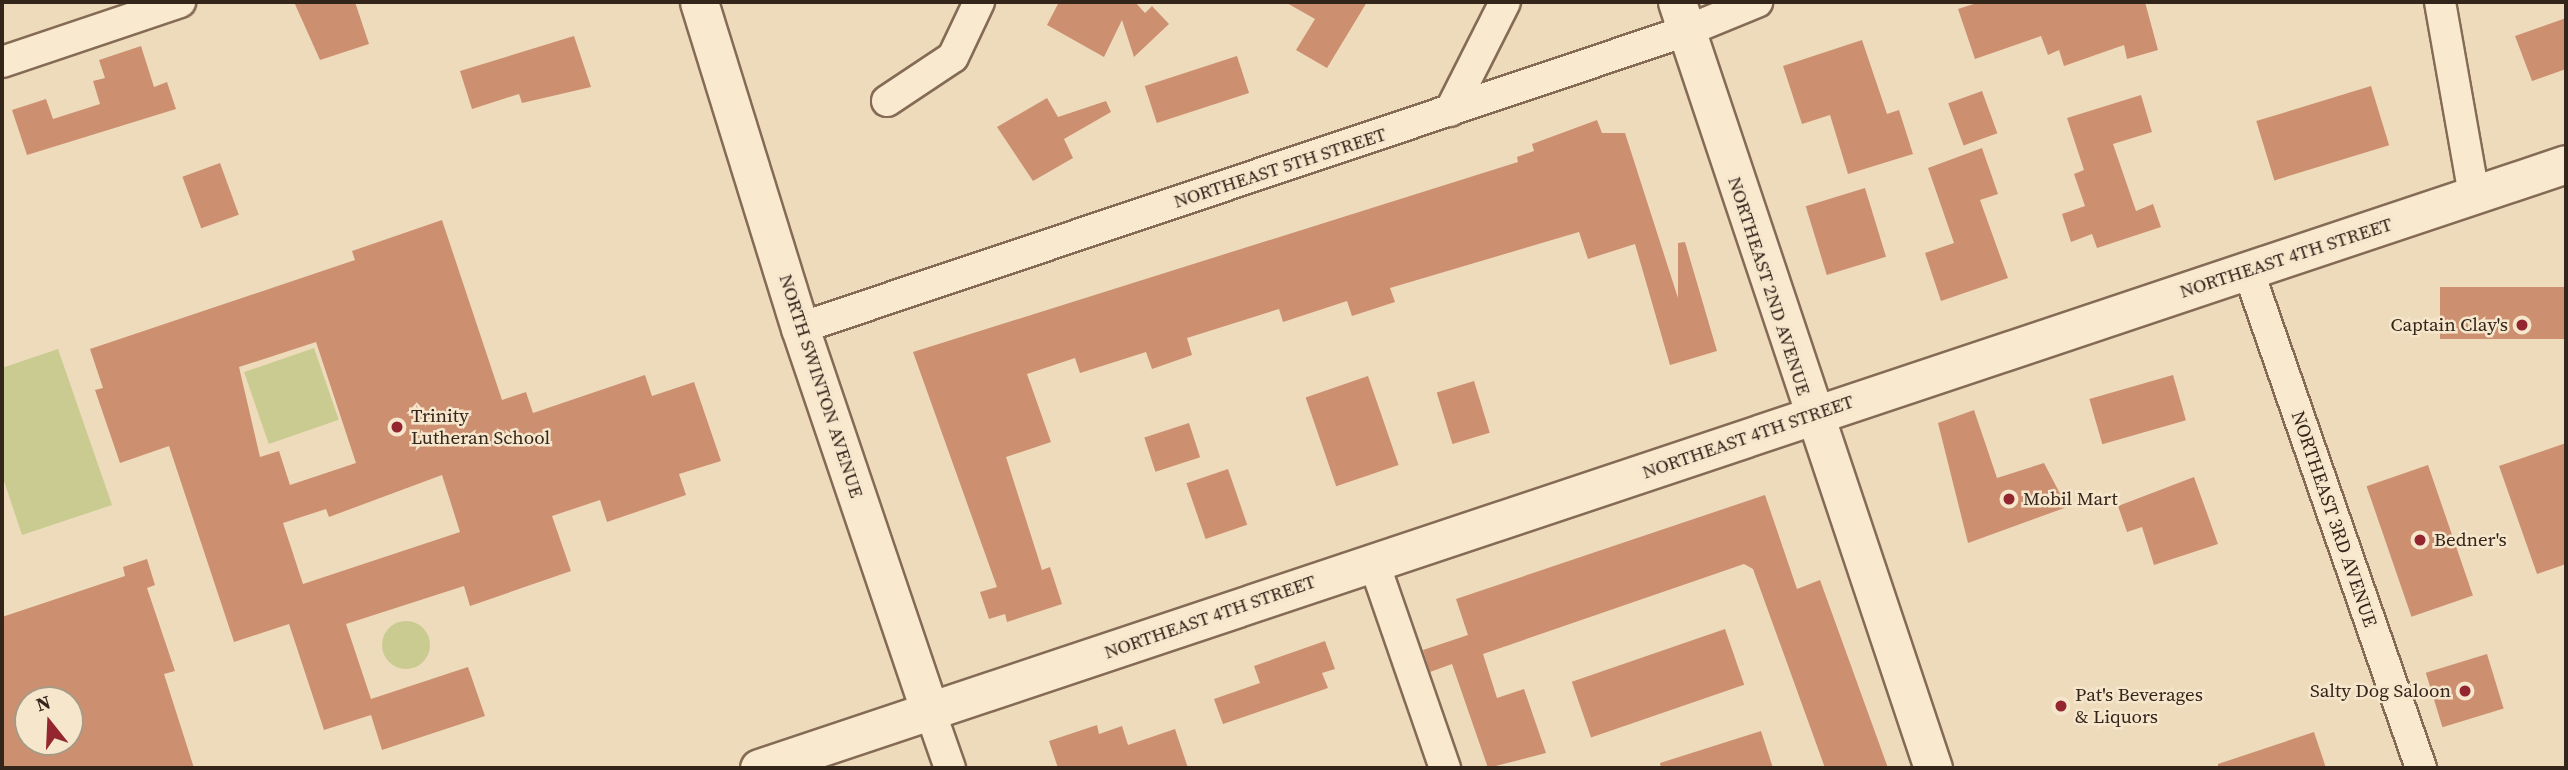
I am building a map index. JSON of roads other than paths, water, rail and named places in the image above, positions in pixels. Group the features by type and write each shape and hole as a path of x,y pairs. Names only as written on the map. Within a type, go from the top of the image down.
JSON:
{"street":[{"path":"2,62 180,2"},
{"name":"NORTH SWINTON AVENUE","path":"699,2 800,328 950,768"},
{"path":"887,101 953,57 979,2"},
{"path":"1450,111 1505,2"},
{"name":"NORTHEAST 5TH STREET","path":"800,328 1450,111 1682,16 1757,2"},
{"path":"2440,2 2474,195"},
{"name":"NORTHEAST 2ND AVENUE","path":"1682,16 1811,416 1933,768"},
{"name":"NORTHEAST 4TH STREET","path":"759,768 2566,164"},
{"name":"NORTHEAST 3RD AVENUE","path":"2248,270 2421,768"},
{"path":"1374,563 1445,768"}],"place":[{"name":"Captain Clay's","path":"2522,325"},
{"name":"Trinity Lutheran School","path":"397,427"},
{"name":"Mobil Mart","path":"2009,499"},
{"name":"Bedner's","path":"2420,540"},
{"name":"Salty Dog Saloon","path":"2465,691"},
{"name":"Pat's Beverages & Liquors","path":"2061,706"}]}
